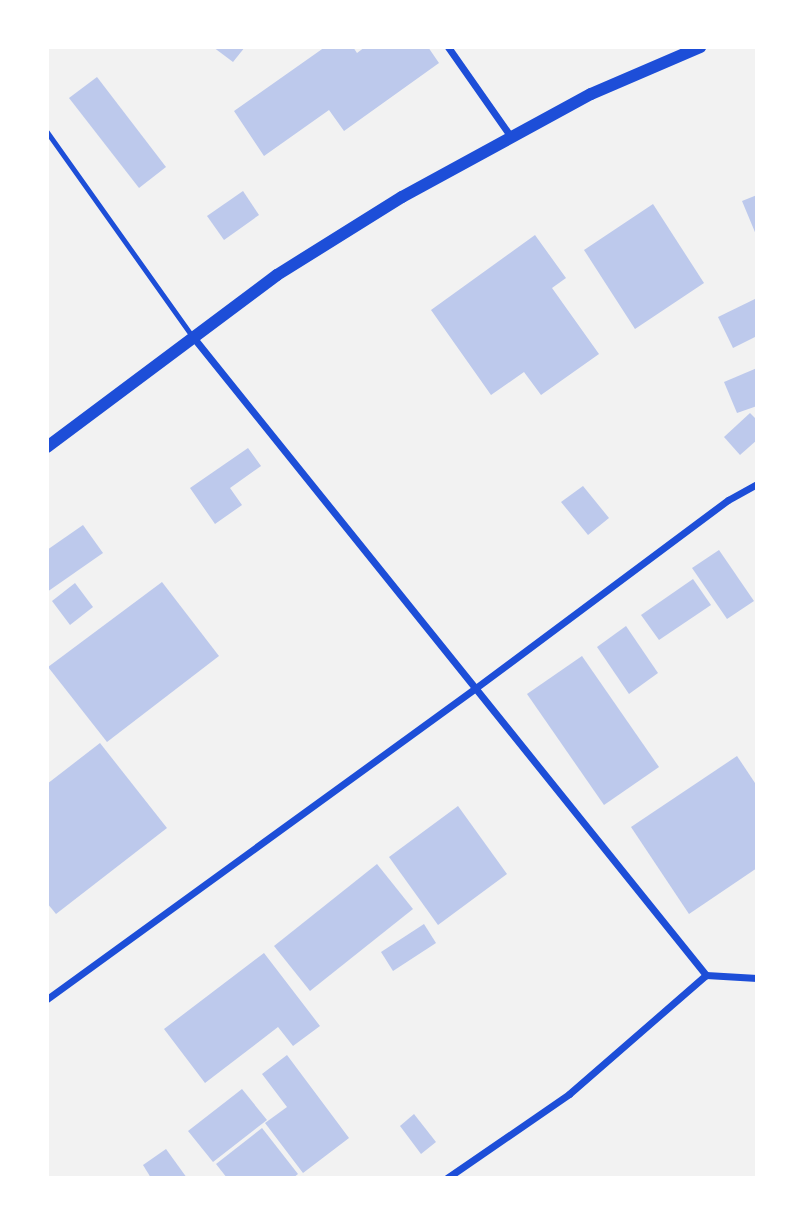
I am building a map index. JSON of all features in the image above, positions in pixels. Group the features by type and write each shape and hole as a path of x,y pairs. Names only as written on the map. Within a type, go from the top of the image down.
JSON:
{"street":[{"path":"449,47 511,137"},
{"path":"47,447 192,336 288,268 402,197 591,94 700,47"},
{"path":"192,336 706,975"},
{"path":"47,999 477,687 728,500 757,484"},
{"path":"447,1178 569,1094 706,975 757,978"}],"lane":[{"path":"47,132 192,336"}],"building":[{"path":"213,47 245,47 233,62"},
{"path":"325,47 353,47 357,53 365,47 428,47 439,63 344,131 329,110 264,156 234,111"},
{"path":"97,77 166,167 139,188 69,98"},
{"path":"243,191 259,215 224,240 207,216"},
{"path":"757,195 757,237 742,201"},
{"path":"653,204 704,283 635,329 584,250"},
{"path":"535,235 566,278 552,288 599,354 541,395 524,372 491,395 431,310"},
{"path":"757,298 757,336 733,348 718,317"},
{"path":"757,368 757,406 737,413 724,382"},
{"path":"750,413 757,420 757,440 740,455 724,437"},
{"path":"248,448 261,466 230,488 242,505 215,524 190,488"},
{"path":"583,486 609,518 588,535 561,502"},
{"path":"83,525 103,553 47,592 47,550"},
{"path":"719,550 754,601 727,619 692,568"},
{"path":"693,579 711,605 659,640 641,615"},
{"path":"162,582 219,656 107,742 48,667"},
{"path":"75,583 93,607 70,625 52,601"},
{"path":"626,626 658,673 629,694 597,647"},
{"path":"582,656 659,767 604,805 527,694"},
{"path":"100,743 167,828 56,914 47,903 47,784"},
{"path":"737,756 757,786 757,868 689,914 631,827"},
{"path":"458,806 507,874 438,925 389,857"},
{"path":"377,864 413,909 310,991 274,946"},
{"path":"424,924 436,943 393,971 381,952"},
{"path":"264,953 320,1026 293,1046 278,1027 205,1083 164,1029"},
{"path":"287,1055 349,1138 303,1173 265,1123 287,1107 262,1074"},
{"path":"242,1089 267,1120 213,1162 188,1131"},
{"path":"414,1114 436,1142 421,1154 400,1126"},
{"path":"262,1128 298,1174 293,1178 227,1178 216,1164"},
{"path":"166,1149 187,1178 151,1178 143,1165"}]}
